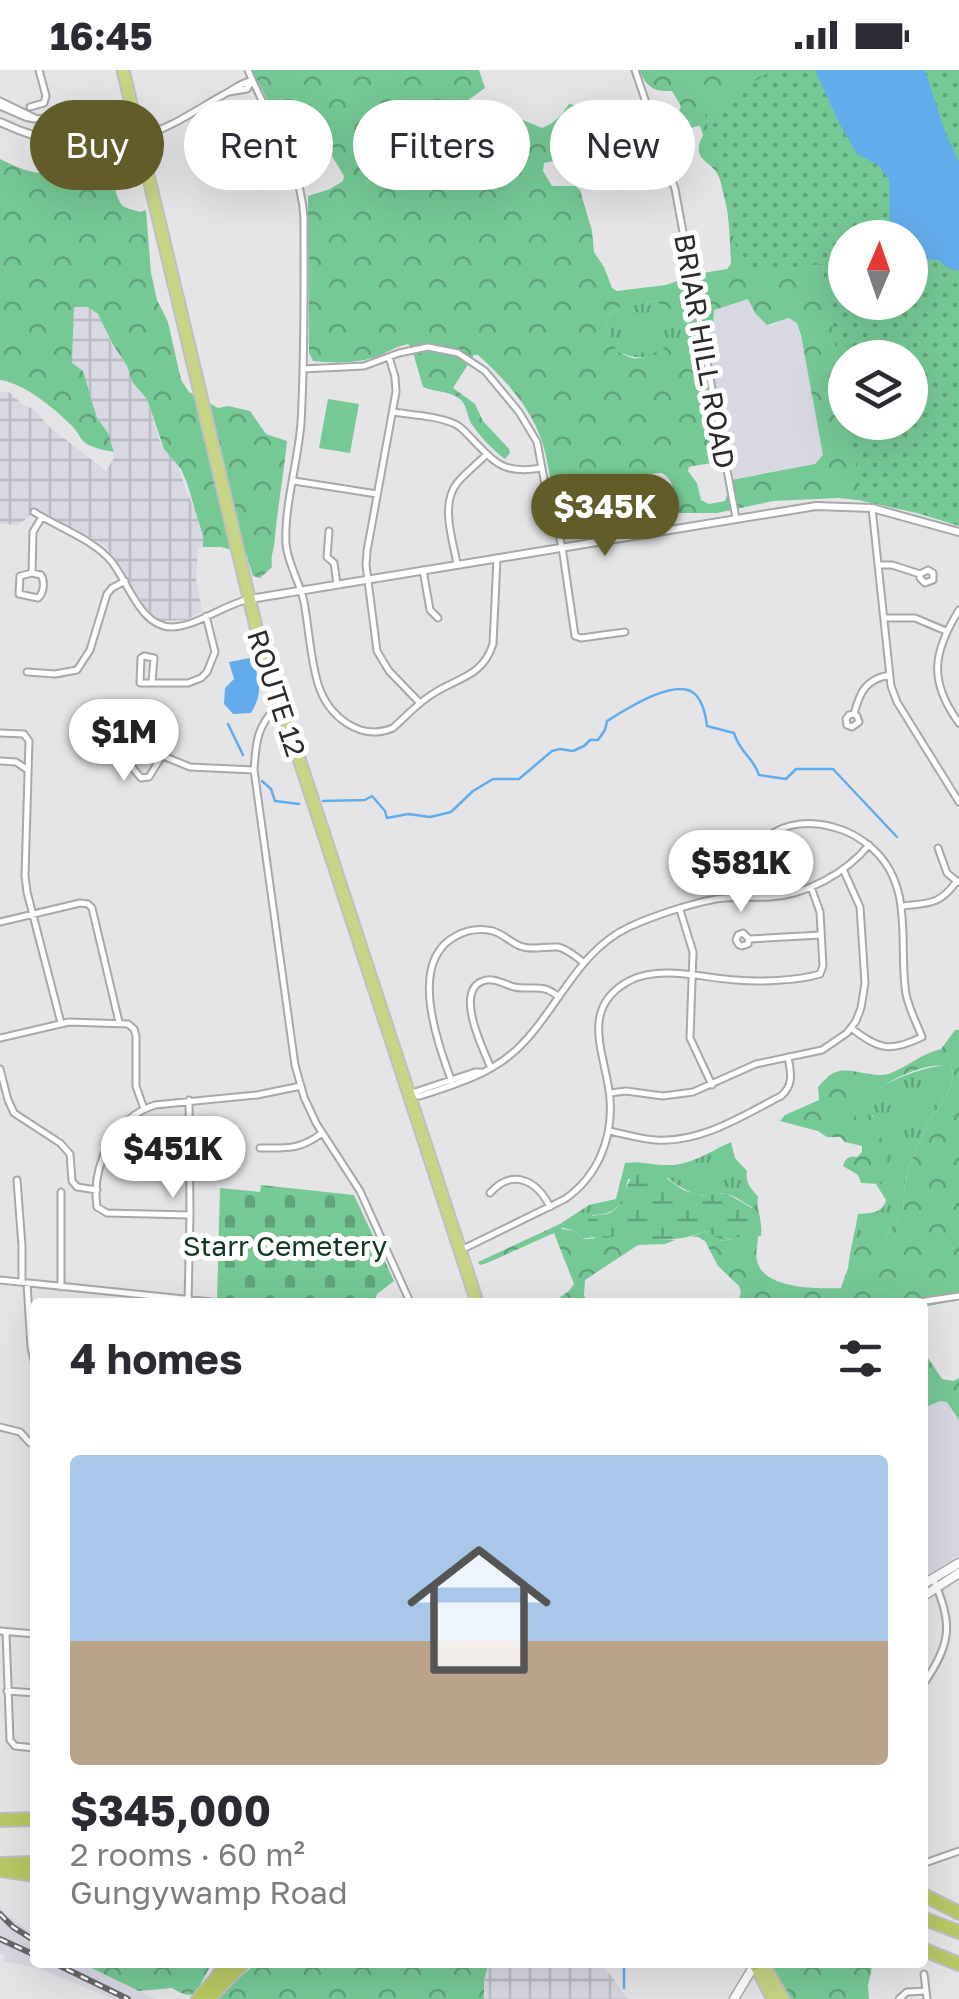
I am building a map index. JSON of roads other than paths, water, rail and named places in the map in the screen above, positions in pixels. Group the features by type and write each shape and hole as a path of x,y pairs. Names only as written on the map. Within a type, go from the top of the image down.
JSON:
{"highway":[{"name":"ROUTE 12","path":"123,70 130,100"},
{"name":"ROUTE 12","path":"152,190 249,600 476,1298"},
{"path":"0,1820 30,1819"},
{"path":"0,1828 30,1827"},
{"path":"0,1867 30,1864"},
{"path":"0,1867 30,1874"},
{"path":"928,1897 959,1913"},
{"path":"928,1918 959,1930"},
{"path":"928,1951 959,1964"},
{"path":"198,1999 223,1968"},
{"path":"208,1999 238,1968"},
{"path":"758,1968 773,1999"},
{"path":"760,1968 783,1999"}],"main road":[{"path":"928,1591 959,1563"},
{"path":"928,1584 959,1573"},
{"path":"734,1999 753,1968"}],"street":[{"path":"39,70 45,100"},
{"path":"248,70 294,167 302,195 303,369 286,540 301,590 319,686 343,720 361,731 378,733 393,728 436,691 474,673 488,657 494,639 497,558"},
{"name":"BRIAR HILL ROAD","path":"635,70 673,181 736,518"},
{"path":"164,127 252,80"},
{"path":"0,103 30,116"},
{"path":"0,122 30,136"},
{"path":"303,369 364,366 420,348 437,348 476,364 500,389 536,442 562,547 576,636 625,632"},
{"path":"389,357 396,384 393,412 366,557 377,650 389,671 420,703"},
{"path":"393,412 453,423 504,468 542,468"},
{"path":"457,564 448,510 450,496 456,484 486,454"},
{"path":"294,481 377,494"},
{"path":"34,512 105,554 146,616 159,625 176,627 249,600 301,590 816,506 872,508 959,532"},
{"path":"872,508 889,675 896,702 959,802"},
{"path":"32,573 33,532 42,517"},
{"path":"328,531 327,557 334,563 337,584"},
{"path":"878,565 920,574"},
{"path":"423,570 430,610 438,618"},
{"path":"32,573 43,579 38,598 20,594 20,576 32,573"},
{"path":"27,672 54,674 77,670 90,650 107,594 125,581"},
{"path":"959,610 946,631 937,662 944,698 959,722"},
{"path":"152,682 154,658 144,656 140,658 140,683 188,683 207,672 214,652 206,616"},
{"path":"884,618 915,618 946,631"},
{"path":"854,714 863,687 889,675"},
{"path":"280,703 259,732 254,770 296,1065 322,1133 351,1174 408,1298"},
{"path":"115,718 115,731 116,746 141,778 151,776 163,756 164,746 158,734 115,731"},
{"path":"0,733 28,738 25,876 62,1024"},
{"path":"163,756 190,767 254,770"},
{"path":"0,761 16,762 28,770"},
{"path":"952,789 959,784"},
{"path":"742,898 749,858 757,845 782,828 796,824 825,825 858,836 878,854 892,875 902,906 906,993 922,1038 898,1048 885,1048 851,1028"},
{"path":"409,1095 420,1096 476,1077 521,1045 584,963 618,932 710,900 780,896 811,887 843,869 869,845"},
{"path":"902,906 937,901 957,882 947,873 938,848"},
{"path":"610,1093 670,1096 693,1092 756,1064 822,1050 840,1039 851,1028 864,995 860,907 843,869"},
{"path":"460,1250 550,1207 576,1192 586,1181 610,1131 610,1093 598,1038 600,1018 622,986 657,974 743,980 820,974 820,912 811,887"},
{"path":"0,922 88,904 119,1022"},
{"path":"680,910 692,944 690,1038 712,1085"},
{"path":"452,1082 437,1038 430,995 433,964 449,940 469,931 486,930 524,948 564,949 584,963"},
{"path":"749,940 821,935"},
{"path":"491,1068 470,1011 470,995 478,984 489,980 519,988 546,988 559,997"},
{"path":"0,1038 62,1024 128,1024 134,1029 136,1086 144,1108"},
{"path":"610,1131 669,1140 712,1130 781,1096 791,1078 788,1057"},
{"path":"0,1069 14,1113 66,1148 72,1160 72,1181 96,1190"},
{"path":"190,1214 107,1213 97,1207 96,1190 103,1157 119,1130 144,1108 301,1086"},
{"path":"188,1298 189,1100"},
{"path":"260,1148 300,1147 322,1133"},
{"path":"16,1180 30,1332"},
{"path":"490,1193 498,1183 524,1180 539,1190 550,1207"},
{"path":"60,1192 61,1287"},
{"path":"0,1280 164,1298"},
{"path":"123,1298 124,1293"},
{"path":"928,1301 959,1296"},
{"path":"0,1427 20,1432 30,1442"},
{"path":"928,1677 948,1630 947,1614 935,1583"},
{"path":"30,1634 3,1632 12,1744 30,1747"},
{"path":"7,1691 30,1693"},
{"path":"928,1862 959,1851"},
{"path":"899,1999 907,1992 926,1995 924,1974"}],"water":[{"path":"815,70 925,70 959,162 959,271 939,260 928,259 928,220 890,220 889,179 878,165 857,154"},
{"path":"250,658 259,693 251,713 233,714 224,704 225,688 234,679 229,662"}],"waterway":[{"path":"323,801 365,800 372,796 387,818 408,814 430,817 451,812 493,779 519,779 552,751 573,751 590,740 598,740 607,721 651,696 677,689 696,695 707,726 734,733 759,775 786,779 796,769 833,769 897,837"},
{"path":"228,724 243,755"},
{"path":"262,781 271,789 275,801 299,804"},
{"path":"624,1968 624,1988"}],"railway":[{"path":"0,1914 30,1938"},
{"path":"0,1939 30,1953"},
{"path":"64,1968 128,1999"}],"park label":[{"name":"Starr Cemetery","path":"285,1245"}]}
